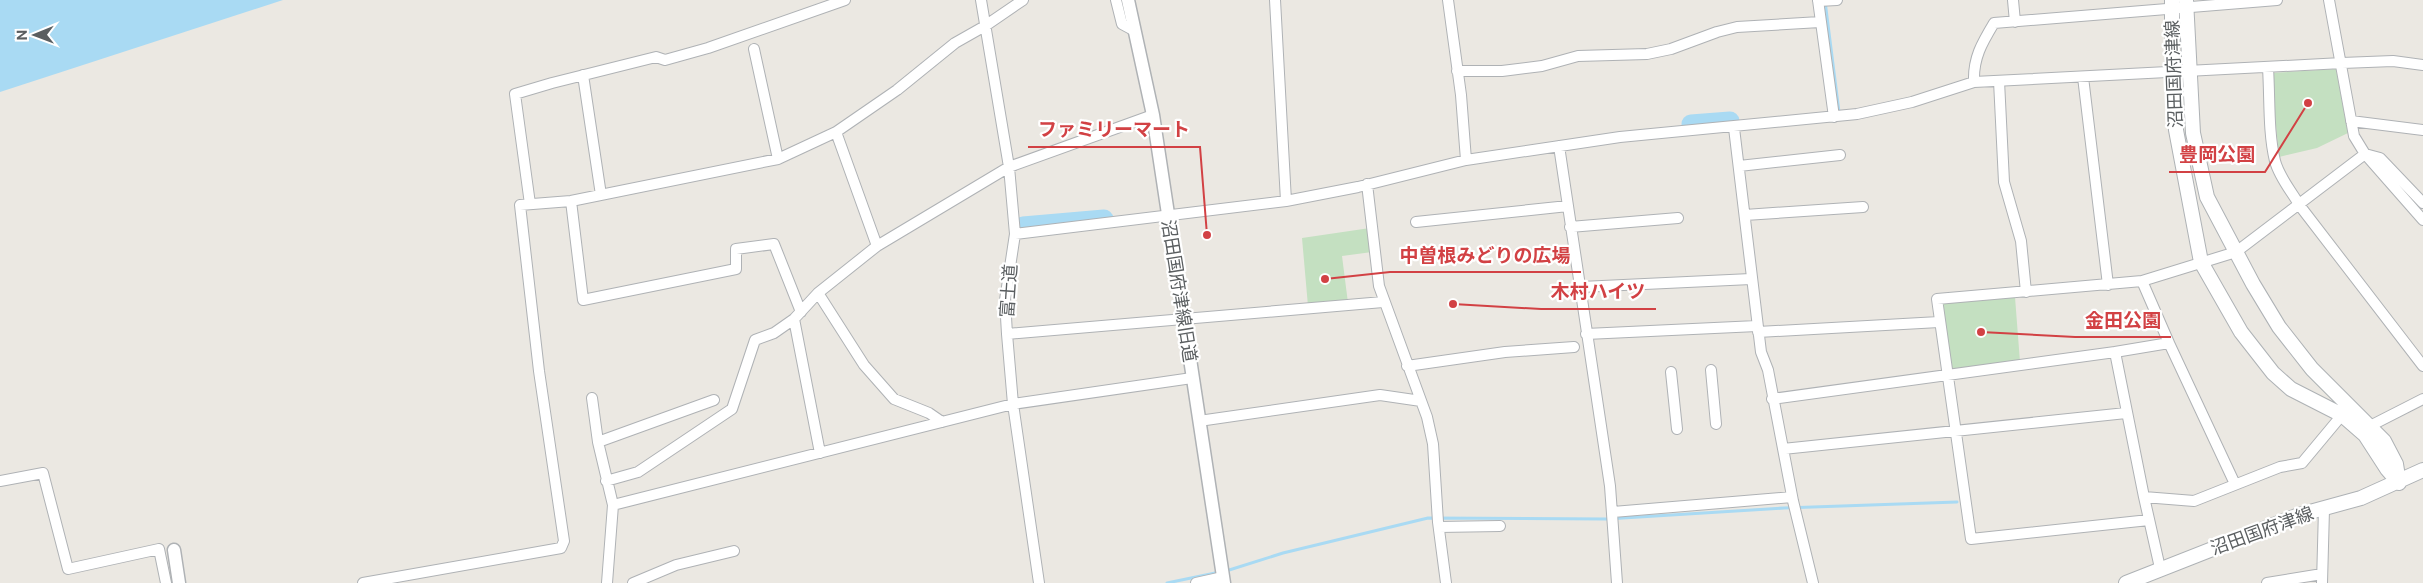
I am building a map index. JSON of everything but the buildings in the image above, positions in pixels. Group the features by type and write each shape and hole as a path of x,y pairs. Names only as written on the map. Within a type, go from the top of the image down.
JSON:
{"main road":[{"name":"沼田国府津線","path":"2172,4 2172,72 2176,130 2201,262 2242,332 2273,373 2291,389 2342,415 2365,435 2387,469 2399,483"},
{"name":"沼田国府津線","path":"2186,4 2193,133 2207,197 2279,327 2312,369 2384,441 2396,464 2399,483"},
{"path":"2399,483 2423,470"},
{"name":"沼田国府津線","path":"2126,583 2160,568 2299,515 2361,498 2399,483"}],"street":[{"path":"530,204 515,94 656,57 665,60 845,0"},
{"name":"富士道","path":"982,0 1009,167 1014,234 1005,300 1007,334 1013,404 1040,583"},
{"path":"363,583 561,548 564,541 539,371 520,205 572,201 778,159 836,132 897,90 955,43 986,26 1023,0"},
{"path":"1116,0 1122,24 1135,31"},
{"name":"沼田国府津線旧道","path":"1128,0 1152,115 1223,575"},
{"path":"1275,0 1286,201"},
{"path":"1448,0 1458,72 1466,160"},
{"path":"1834,116 1833,79 1820,22 1821,1 1837,0"},
{"path":"2013,0 2015,22"},
{"path":"1974,82 1974,68 1978,49 1994,23 2172,4 2277,0"},
{"path":"2329,0 2354,136 2365,154 2423,220"},
{"path":"1458,72 1542,66 1578,56 1647,54 1671,49 1717,32 1737,27 1820,22"},
{"path":"754,49 778,159"},
{"path":"1014,234 1286,201 1466,160 1620,137 1734,128 1857,114 1912,102 1974,82 2393,61 2423,65"},
{"path":"2268,68 2275,163 2300,206 2423,366"},
{"path":"583,75 601,195"},
{"path":"2083,77 2108,285"},
{"path":"1999,81 2004,182 2022,241 2026,292"},
{"path":"606,481 638,472 732,409 743,370 756,340 774,333 798,315 818,293 878,246 1009,167 1152,115"},
{"path":"2351,121 2423,130"},
{"path":"1734,128 1746,215 1751,279 1758,329 1792,499 1813,583"},
{"path":"836,132 878,246"},
{"path":"1559,146 1613,517 1617,583"},
{"path":"2149,520 1972,539 1937,298 2142,281 2236,252 2300,206 2365,154"},
{"path":"2365,154 2380,158 2421,199"},
{"path":"1739,166 1840,155"},
{"path":"1367,184 1379,286 1383,302 1420,401 1433,444 1438,521 1446,583"},
{"path":"572,201 583,300 736,269 736,248 774,244 798,315 820,453"},
{"path":"1416,222 1568,206"},
{"path":"1746,215 1863,207"},
{"path":"1570,227 1678,218"},
{"path":"1580,287 1751,279"},
{"path":"2142,281 2169,343 2236,484"},
{"path":"818,293 864,365 894,400 929,413 942,422"},
{"path":"1007,334 1383,302"},
{"path":"1586,334 1939,322"},
{"path":"1772,399 1948,376 2169,343"},
{"path":"1407,366 1505,352 1574,347"},
{"path":"2115,352 2160,568"},
{"path":"1711,370 1716,424"},
{"path":"1671,372 1677,429"},
{"path":"613,505 1013,404 1192,378"},
{"path":"1199,421 1380,395 1420,401"},
{"path":"592,398 598,442 613,505 607,583"},
{"path":"2370,426 2423,398"},
{"path":"598,442 714,400"},
{"path":"1782,449 2126,412"},
{"path":"2144,497 2194,501 2280,467 2302,462 2342,415"},
{"path":"0,481 43,473 68,569 160,549 166,583"},
{"path":"1613,517 1792,499"},
{"path":"2268,583 2322,579 2324,509"},
{"path":"1438,521 1500,526"},
{"path":"174,550 179,583"},
{"path":"633,583 676,565 734,551"},
{"path":"1196,583 1223,575"}],"green space":[{"path":"2336,69 2348,133 2317,148 2279,157 2271,73"},
{"path":"1370,228 1372,252 1342,256 1348,303 1308,306 1302,238"},
{"path":"2015,297 2020,362 1949,371 1941,302"}],"water":[{"path":"0,0 283,0 0,92"}],"waterway":[{"path":"1825,1 1839,112"},
{"path":"1691,124 1730,121"},
{"path":"1023,226 1104,219"},
{"path":"1226,571 1283,553 1428,518 1607,519 1784,508 1957,502"},
{"path":"1167,583 1220,572"}],"place":[{"name":"豊岡公園","path":"2308,103"},
{"name":"ファミリーマート","path":"1207,235"},
{"name":"中曽根みどりの広場","path":"1325,279"},
{"name":"木村ハイツ","path":"1453,304"},
{"name":"金田公園","path":"1981,332"}]}
